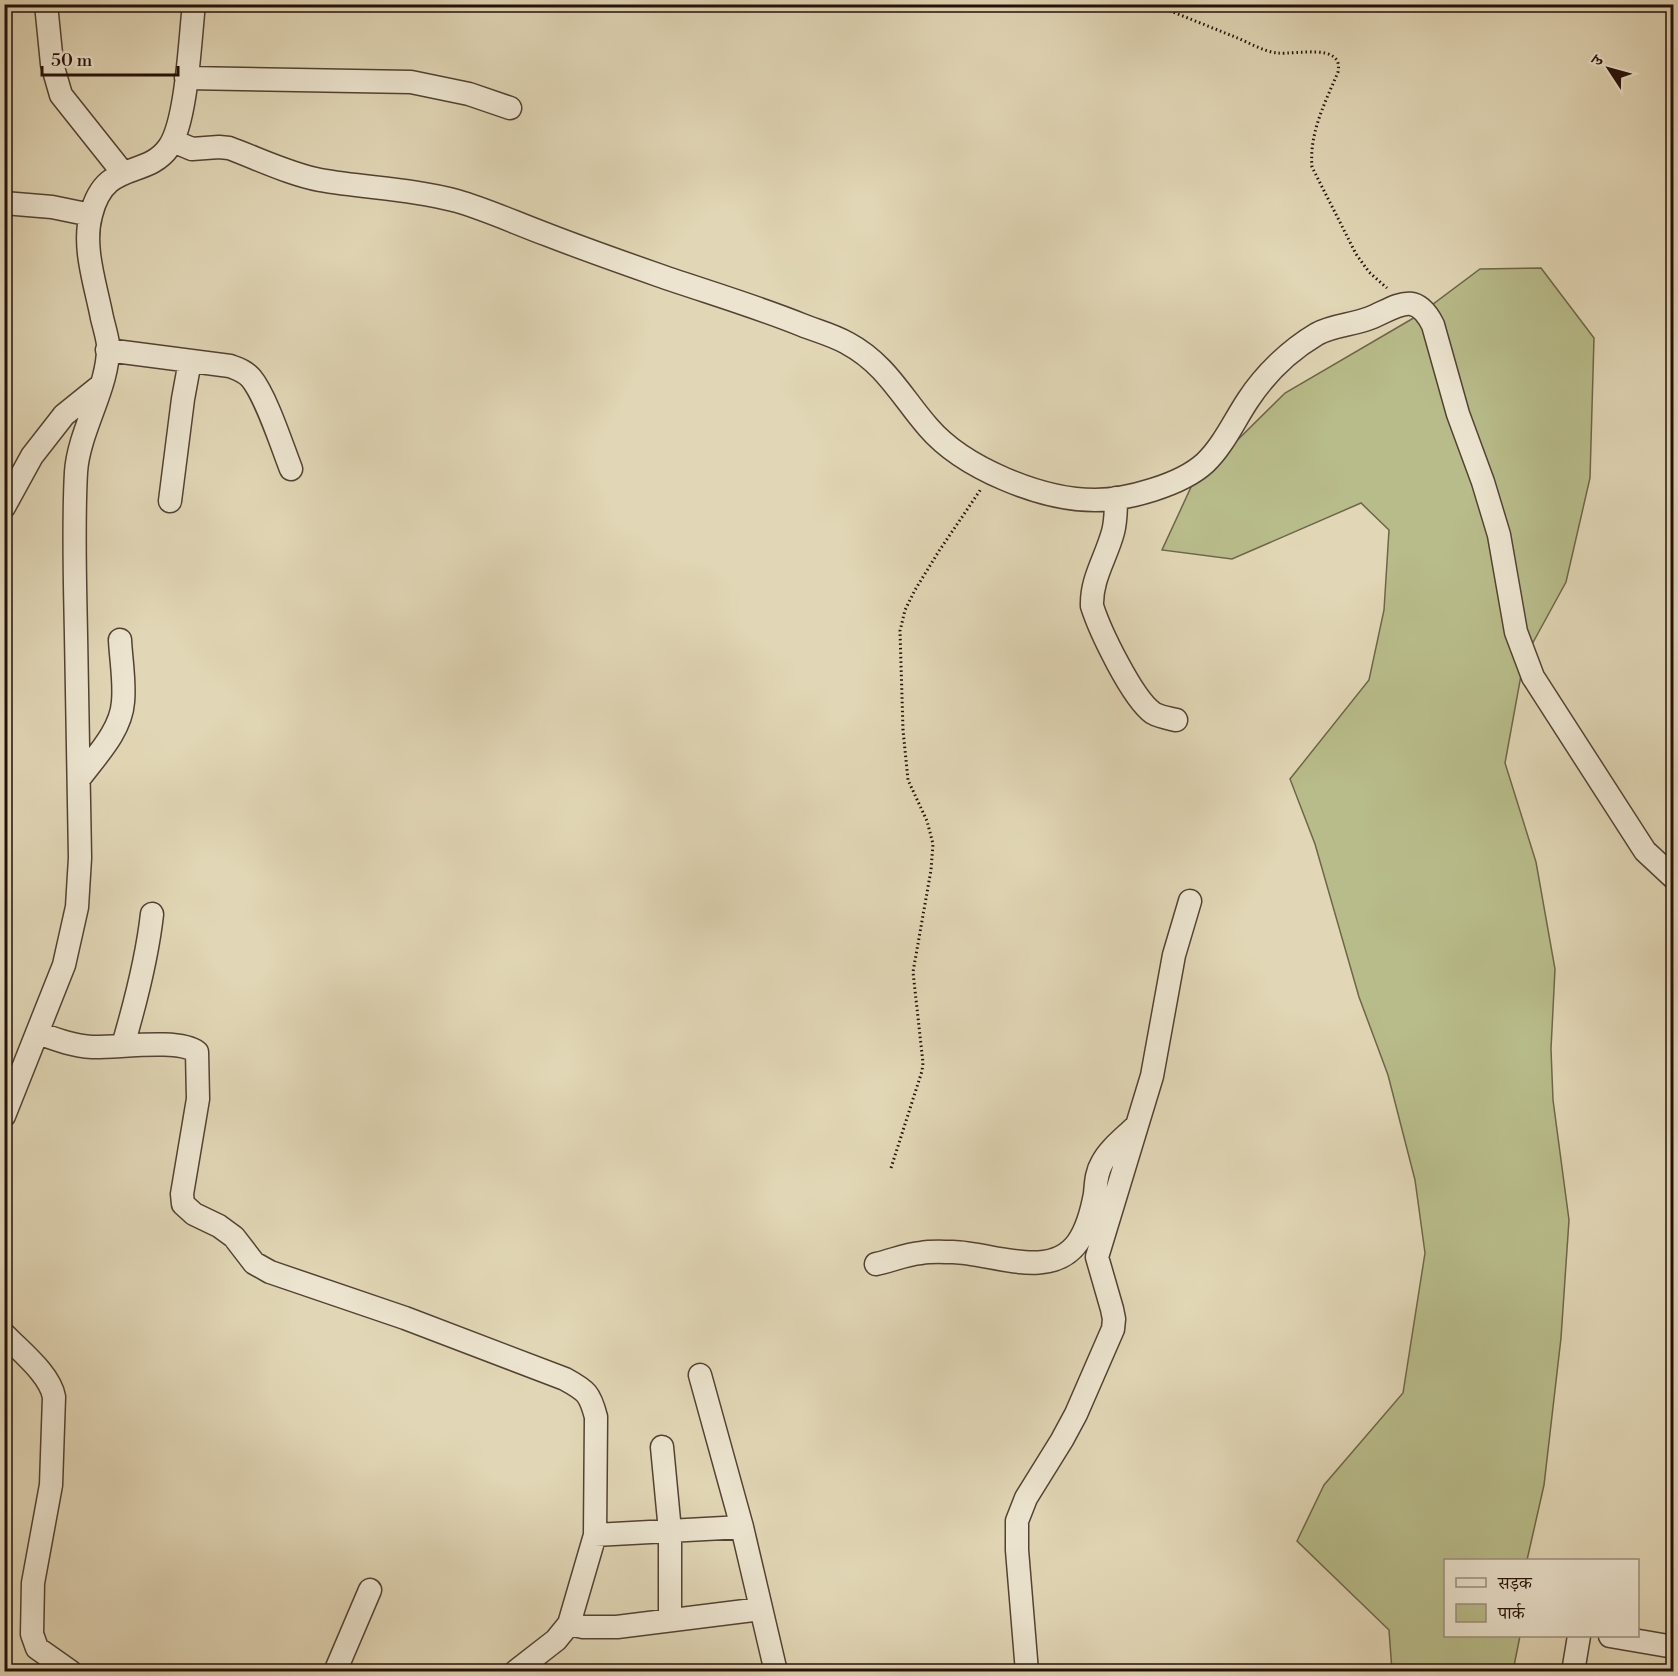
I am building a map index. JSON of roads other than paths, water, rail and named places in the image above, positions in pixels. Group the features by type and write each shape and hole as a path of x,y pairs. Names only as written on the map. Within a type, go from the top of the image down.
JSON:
{"street":[{"path":"46,4 52,64 61,95 123,173"},
{"path":"4,1116 64,965 77,907 80,858 75,560 76,471 84,434 100,386 107,350 90,258 91,215 98,196 107,183 116,175 160,157 173,141 186,78 194,4"},
{"path":"186,78 411,82 469,94 510,108"},
{"path":"173,141 192,149 229,148 292,172 319,179 458,202 590,251 762,309 846,342 871,359 894,382 928,428 957,453 992,473 1016,483 1078,499 1116,498 1164,486 1185,476 1203,464 1218,448 1263,379 1311,339 1321,332 1370,318 1400,304 1413,304 1427,314 1432,325 1458,414 1483,482 1499,536 1516,632 1533,677 1645,851 1674,878"},
{"path":"4,203 52,207 91,215"},
{"path":"107,350 230,366 242,370 259,392 291,469"},
{"path":"170,501 190,361"},
{"path":"4,507 32,456 64,415 100,386"},
{"path":"1116,498 1114,531 1095,579 1091,596 1092,606 1128,683 1154,714 1176,720"},
{"path":"79,779 112,734 120,719 123,701 120,640"},
{"path":"1027,1671 1017,1550 1017,1521 1026,1498 1071,1422 1113,1329 1112,1309 1097,1257 1152,1076 1174,955 1190,901"},
{"path":"123,1045 140,986 152,914"},
{"path":"38,1033 71,1044 92,1047 123,1045 181,1047 197,1052 198,1099 182,1194 183,1204 194,1214 219,1226 234,1237 254,1263 270,1272 405,1318 566,1379 584,1390 591,1399 596,1417 595,1535 569,1624 556,1640 515,1671"},
{"path":"876,1264 921,1252 956,1252 1036,1263 1053,1262 1071,1251 1080,1240 1088,1221 1097,1174 1102,1163 1115,1146 1137,1125"},
{"path":"4,1334 45,1377 52,1388 54,1397 51,1485 33,1583 32,1634 37,1648 71,1671"},
{"path":"700,1375 742,1527 776,1671"},
{"path":"662,1447 670,1531 670,1620"},
{"path":"595,1535 742,1527"},
{"path":"335,1671 370,1590"},
{"path":"569,1624 583,1627 617,1627 761,1609"},
{"path":"1573,1671 1579,1637"},
{"path":"1621,1637 1674,1647"}]}
